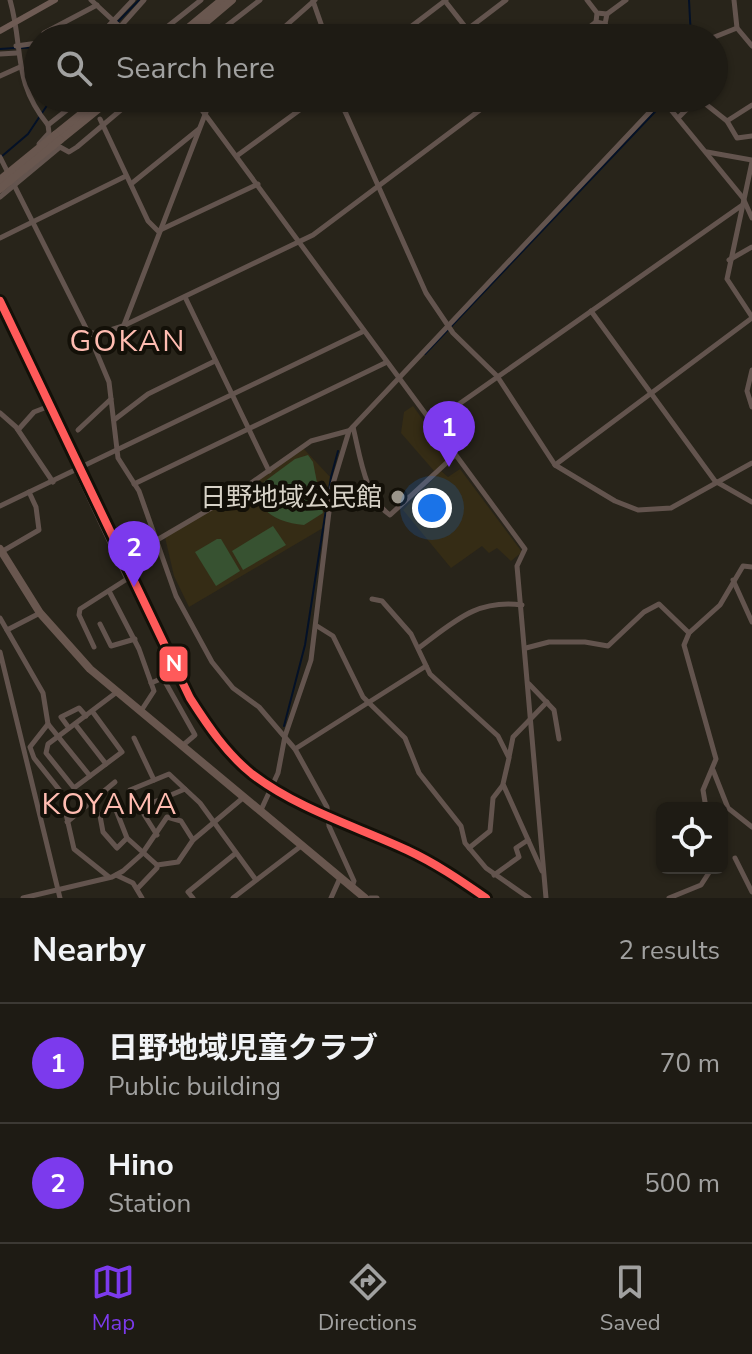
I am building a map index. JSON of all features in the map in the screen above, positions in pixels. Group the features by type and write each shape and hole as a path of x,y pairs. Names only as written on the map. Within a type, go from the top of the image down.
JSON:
{"highway":[{"path":"193,24 222,0"},
{"path":"204,24 232,0"},
{"path":"0,189 86,112"},
{"path":"0,178 93,112"},
{"path":"0,551 40,613 90,669 368,898"}],"main road":[{"path":"0,31 17,24 52,1"}],"street":[{"path":"10,0 17,24 16,50 24,81"},
{"path":"91,0 116,23"},
{"path":"116,23 133,0"},
{"path":"116,23 144,0"},
{"path":"171,24 201,0"},
{"path":"229,24 260,0"},
{"path":"287,24 313,0 321,24"},
{"path":"474,24 506,0"},
{"path":"587,0 597,13 593,24"},
{"path":"597,13 607,14 626,0"},
{"path":"734,0 737,28 752,46"},
{"path":"415,24 446,1 463,24"},
{"path":"61,24 97,5"},
{"path":"596,22 605,24 607,14"},
{"path":"728,32 737,28"},
{"path":"0,54 24,47"},
{"path":"0,76 20,67"},
{"path":"727,121 752,105"},
{"path":"37,112 69,152 115,112"},
{"path":"43,120 57,112"},
{"path":"206,112 362,332 525,549 517,566 545,898"},
{"path":"123,326 206,112"},
{"path":"238,155 297,112"},
{"path":"345,112 426,293 449,327 497,376 555,465 615,501 638,510 671,508 752,463"},
{"path":"88,332 98,334 123,326 299,243 477,112"},
{"path":"261,811 278,773 285,736 311,660 332,487 351,428 653,112"},
{"path":"673,112 743,198 752,218"},
{"path":"678,118 684,112"},
{"path":"716,112 727,121 737,138 752,136"},
{"path":"101,122 148,221 158,231"},
{"path":"131,184 200,128"},
{"path":"0,178 56,139"},
{"path":"0,197 14,186 56,139"},
{"path":"555,465 653,396 752,318 727,279 752,161 707,152"},
{"path":"1,158 88,332 112,398 116,449 157,540 176,596 212,662 233,688 259,707 295,749 327,807 329,826 354,881 352,887"},
{"path":"0,238 126,176"},
{"path":"158,231 258,184"},
{"path":"432,423 741,206"},
{"path":"729,260 752,247"},
{"path":"185,297 269,471"},
{"path":"591,311 715,481 752,502"},
{"path":"0,506 362,332"},
{"path":"113,421 148,394 216,361"},
{"path":"134,484 385,363"},
{"path":"752,370 747,391 752,407"},
{"path":"78,430 112,398"},
{"path":"18,430 34,412 47,407"},
{"path":"0,413 18,430 53,482"},
{"path":"351,428 363,470 381,509 390,515 455,455"},
{"path":"157,540 269,471 311,441 351,428"},
{"path":"76,470 127,579 80,609 79,615 94,647"},
{"path":"0,551 39,530 36,507 29,492"},
{"path":"705,802 703,790 716,759 684,650 689,633 720,605 732,579 743,566 752,567"},
{"path":"732,579 752,622"},
{"path":"109,591 135,639 154,691 141,711"},
{"path":"372,599 382,601 420,647 430,674 498,736 509,758"},
{"path":"420,647 468,613 503,601 522,605"},
{"path":"526,648 549,642 585,642 608,646 644,612 659,604 689,633"},
{"path":"7,630 40,613"},
{"path":"0,618 43,693 48,724 90,776"},
{"path":"100,624 111,646 135,639"},
{"path":"317,626 333,636 367,702 405,738 419,773 458,820 469,848 494,875 529,898"},
{"path":"0,652 60,898"},
{"path":"295,749 426,666"},
{"path":"151,683 163,678 195,735 181,746"},
{"path":"529,683 554,710 559,739"},
{"path":"92,711 122,752 74,788 46,753 48,744 117,692"},
{"path":"469,848 490,831 493,798 503,784 513,737 547,702"},
{"path":"86,716 79,708 61,717 106,764"},
{"path":"48,724 30,747 34,758 61,792 74,849 113,876"},
{"path":"134,738 154,780"},
{"path":"712,769 728,808 752,827"},
{"path":"157,835 130,790 169,774 214,824 256,880"},
{"path":"67,822 115,782"},
{"path":"503,784 543,872"},
{"path":"140,808 185,789"},
{"path":"137,889 157,865 178,862 193,840 244,797"},
{"path":"127,838 117,848 103,832 100,816 106,807 116,810 127,838 157,865"},
{"path":"113,876 142,854 157,835 161,821 173,817 181,821 193,840"},
{"path":"494,875 519,857 516,848 528,840"},
{"path":"237,897 302,845"},
{"path":"193,898 188,892 236,853"},
{"path":"735,858 752,892"},
{"path":"669,898 701,885 708,874"},
{"path":"23,898 113,876 126,877 142,898"},
{"path":"331,898 340,877"},
{"path":"368,898 377,898"}],"shaded area":[{"path":"413,406 450,457 435,472 401,433 404,412"},
{"path":"303,448 331,478 328,525 189,607 174,576 165,537 223,503"},
{"path":"460,469 522,552 511,561 497,548 489,553 482,546 451,568 403,510 441,471 448,477"}],"green space":[{"path":"308,455 313,462 323,513 304,525 272,516 253,490 295,459"},
{"path":"273,526 286,545 243,570 232,551"},
{"path":"221,539 240,571 216,586 195,552"}],"waterway":[{"path":"116,24 139,0"},
{"path":"689,0 690,24"},
{"path":"0,49 15,48"},
{"path":"1,157 28,134 43,112"},
{"path":"425,354 655,112"},
{"path":"284,726 305,645 331,477 338,451"}],"transit line":[{"name":"N","path":"0,301 190,698 226,748 252,774 288,797 417,855 486,898"}],"place":[{"name":"日野地域児童クラブ","path":"449,467"},
{"name":"日野地域公民館","path":"398,497"},
{"name":"Hino","path":"134,587"}],"district":[{"name":"GOKAN","path":"128,341"},
{"name":"KOYAMA","path":"110,804"}]}
